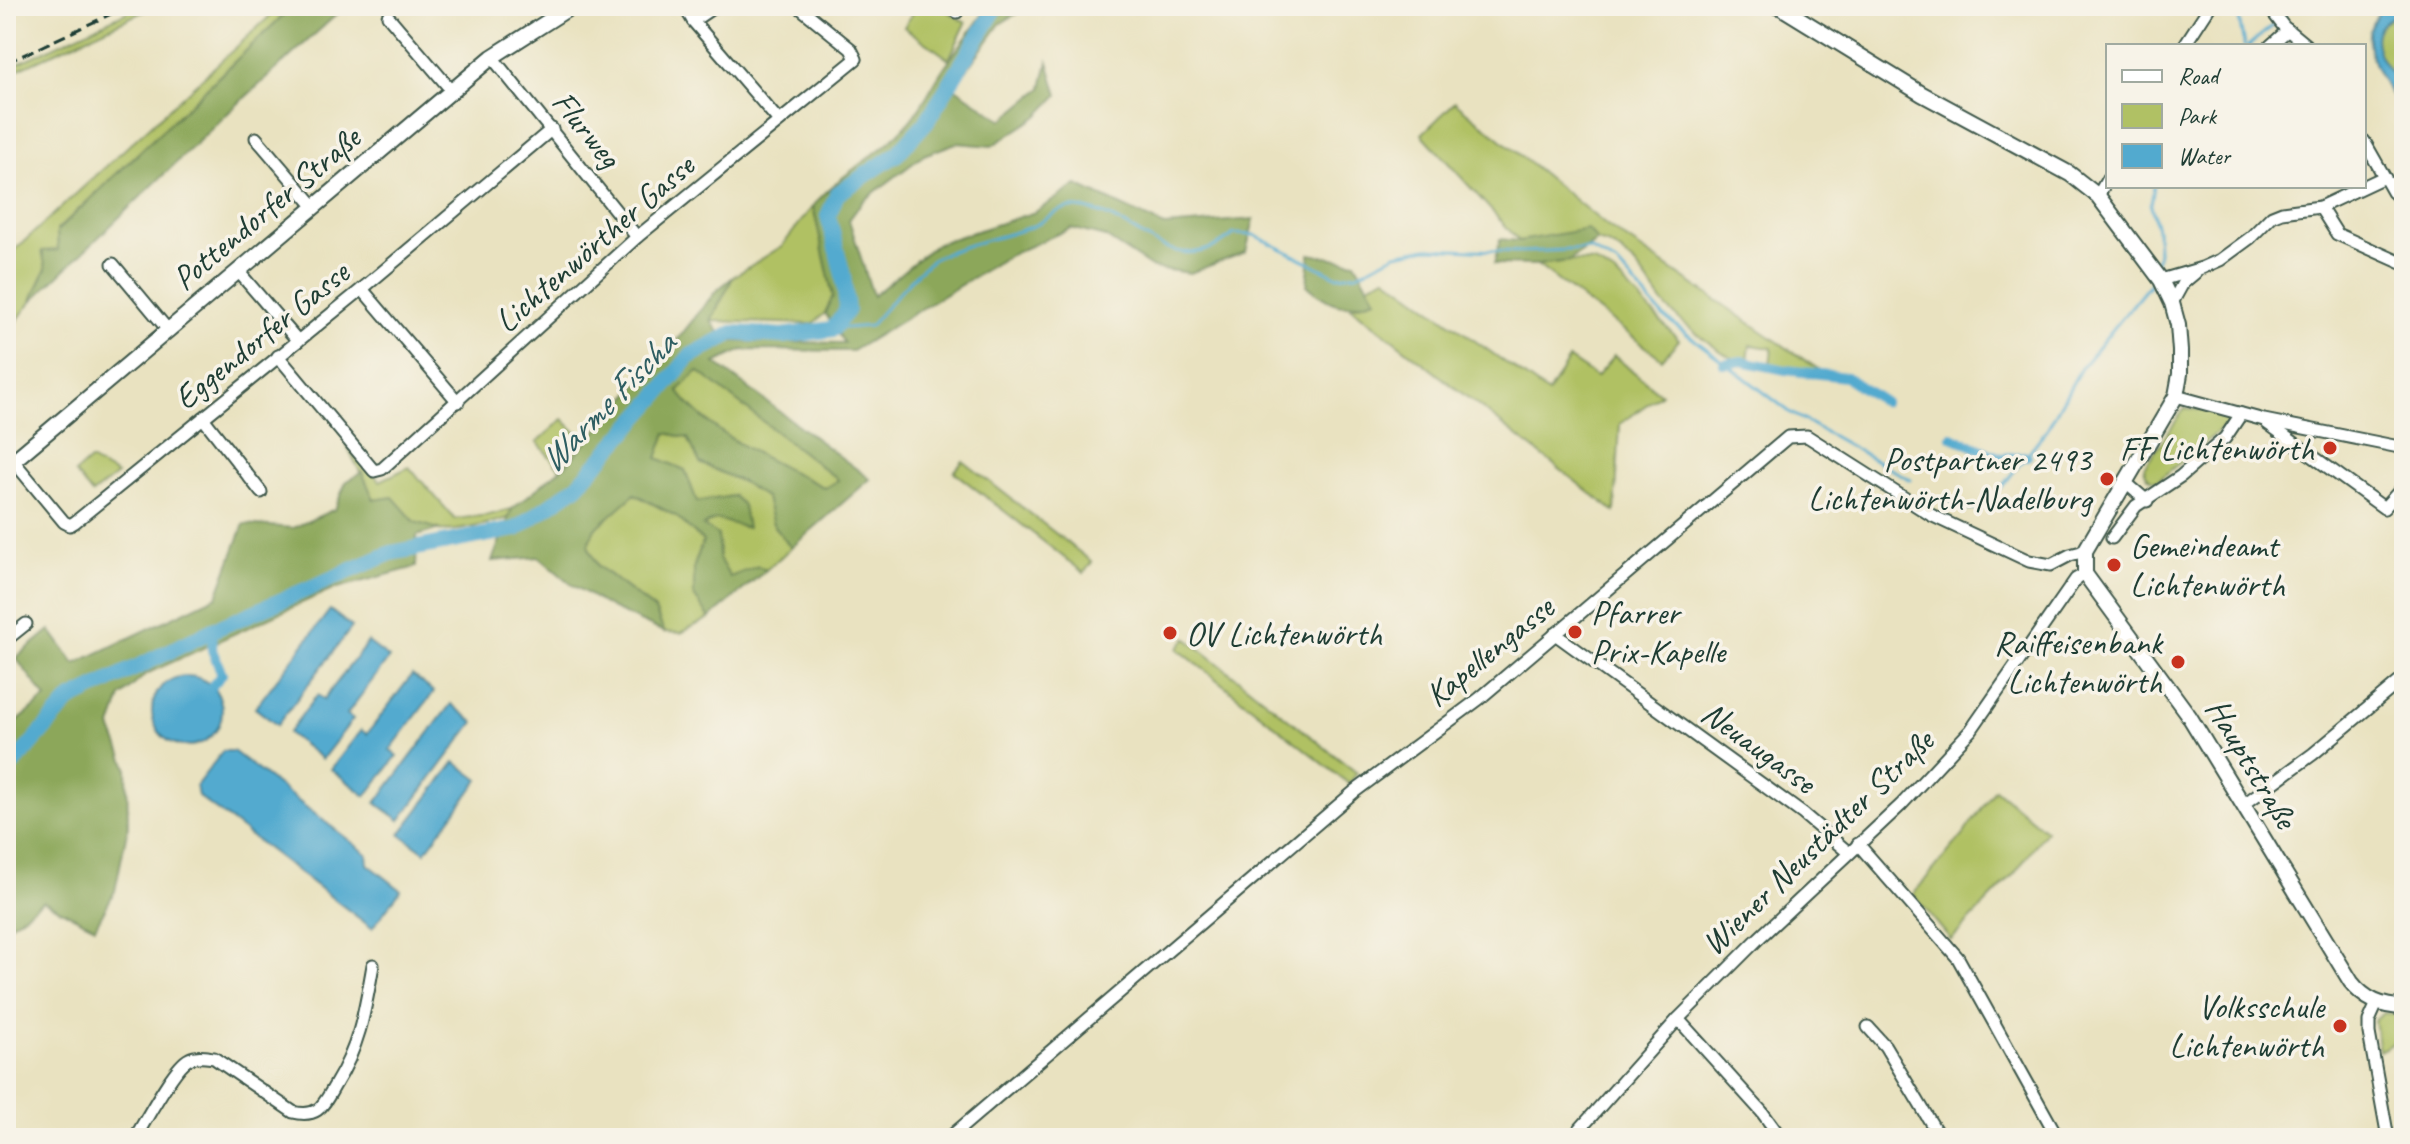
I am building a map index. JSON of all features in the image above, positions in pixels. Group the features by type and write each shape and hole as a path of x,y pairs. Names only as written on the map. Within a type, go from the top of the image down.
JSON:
{"main road":[{"path":"1779,6 1922,94 2070,174 2098,196 2161,280 2178,325 2180,374 2176,396 2085,551 2085,574"},
{"name":"Pottendorfer Straße","path":"8,460 168,330 492,57 561,9"},
{"name":"Hauptstraße","path":"2085,574 2181,704 2358,991 2377,1003"},
{"path":"2377,1003 2404,1007"}],"street":[{"path":"684,6 693,21 779,121"},
{"path":"693,21 715,6"},
{"name":"Lichtenwörther Gasse","path":"278,356 374,471 382,469 637,237 856,59 851,49 798,6"},
{"path":"2185,44 2210,6"},
{"path":"2272,11 2305,44"},
{"path":"388,16 452,91"},
{"path":"2272,44 2286,28"},
{"name":"Flurweg","path":"492,57 637,237"},
{"name":"Eggendorfer Gasse","path":"8,460 70,525 362,289 552,129"},
{"path":"256,138 315,207"},
{"path":"2366,145 2393,192 2404,202"},
{"path":"2366,185 2384,177"},
{"path":"2098,196 2106,182"},
{"path":"2161,280 2220,260 2250,238 2272,216 2320,207 2361,188"},
{"path":"2320,207 2337,234 2404,264"},
{"path":"113,264 168,330"},
{"path":"2172,303 2183,283 2202,268"},
{"path":"238,271 298,341"},
{"path":"362,289 458,402"},
{"path":"2176,396 2264,420 2404,448"},
{"path":"2112,538 2136,506 2181,476 2225,438 2241,414"},
{"path":"203,418 261,492"},
{"path":"2264,420 2384,508 2404,486"},
{"path":"2309,454 2313,430"},
{"name":"Kapellengasse","path":"949,1138 1354,792 1479,699 1788,437 1807,436 1931,515 2029,561 2051,565 2085,551"},
{"path":"2126,483 2147,501"},
{"name":"Wiener Neustädter Straße","path":"1572,1138 1678,1019 1901,805 1971,730 2076,579 2085,574"},
{"path":"6,640 26,624"},
{"name":"Neuaugasse","path":"1555,634 1853,849 1958,958 2058,1138"},
{"path":"2243,805 2313,754 2404,678"},
{"path":"135,1138 178,1068 188,1059 201,1056 214,1058 293,1112 307,1115 321,1108 349,1063 360,1034 373,965"},
{"path":"2377,1003 2369,1021 2369,1033 2388,1138"},
{"path":"1678,1019 1762,1112 1781,1138"},
{"path":"1868,1027 1885,1046 1940,1138"}],"green space":[{"path":"140,6 155,6 6,75 6,69"},
{"path":"281,6 293,6 57,230 58,250 31,302 12,327 6,328 6,258"},
{"path":"293,6 346,6 229,112 31,302 46,269 42,251 58,250 57,231"},
{"path":"917,6 939,6 966,23 949,59 904,27"},
{"path":"988,6 1029,6 1000,24 954,87 1003,120 1042,88 1048,62 1058,95 1038,116 992,146 956,143 924,155 863,201 849,220 873,296 936,244 1035,212 1077,185 1164,226 1254,219 1246,252 1190,273 1153,268 1105,237 1071,228 1010,255 852,351 743,350 715,363 870,479 791,548 773,524 766,498 742,482 700,463 688,438 666,433 657,458 685,470 697,502 733,496 743,505 747,528 716,519 703,526 718,535 719,559 730,577 758,566 766,570 710,618 694,596 694,566 703,541 676,516 635,494 594,530 588,546 598,566 655,610 664,632 611,608 571,584 539,557 492,561 512,509 567,464 677,340 716,291 733,277 711,321 726,341 844,343 825,313 833,296 813,206 907,124","holes":["698,371 838,480 825,488 765,458 708,422 678,391"]},
{"path":"2404,11 2404,85 2383,61 2376,37 2383,24"},
{"path":"1455,102 1607,226 1818,369 1817,372 1770,365 1772,348 1750,345 1748,360 1728,356 1667,308 1627,257 1597,241 1588,230 1519,241 1422,134"},
{"path":"813,206 833,296 825,313 813,324 711,321 733,277 782,246"},
{"path":"1588,229 1597,241 1569,261 1537,265 1494,264 1500,239 1519,241"},
{"path":"1310,254 1355,262 1376,299 1347,305 1324,298 1307,285"},
{"path":"1594,262 1616,275 1679,340 1662,359 1537,265"},
{"path":"1386,277 1548,393 1569,359 1596,377 1614,356 1661,394 1620,424 1615,512 1351,307 1376,299 1368,285"},
{"path":"697,370 839,480 825,488 746,447 709,422 678,391"},
{"path":"2185,408 2221,413 2228,424 2157,481 2152,480 2146,475 2144,467"},
{"path":"563,419 586,442 560,469 537,442"},
{"path":"666,433 688,438 700,463 742,482 766,498 773,524 791,548 766,570 758,566 730,578 719,559 718,535 702,526 716,519 733,496 697,502 685,470 657,458"},
{"path":"346,444 380,481 409,467 455,519 512,509 509,518 461,529 425,527 411,520 393,497 374,500"},
{"path":"90,460 117,475 92,494 75,473"},
{"path":"963,461 1092,562 1084,573 954,472"},
{"path":"362,472 374,500 393,497 415,522 439,529 417,536 416,567 330,590 146,674 121,697 111,727 127,767 128,826 115,891 95,927 43,901 6,928 6,731 46,698 16,658 50,630 75,664 217,596 244,524 293,528 335,509 346,482"},
{"path":"634,494 676,516 703,541 694,566 694,596 710,618 681,633 664,632 655,610 598,566 588,546 594,530"},
{"path":"1186,638 1357,773 1349,784 1178,649"},
{"path":"1995,789 2046,831 2015,873 1951,940 1913,894 1962,836"},
{"path":"2384,1013 2398,1014 2404,1019 2404,1038 2379,1051 2374,1021"}],"water":[{"path":"2382,6 2404,6 2404,11 2380,27 2376,37 2383,61 2404,85 2404,109 2386,87 2370,51 2369,32"},
{"path":"330,610 352,627 277,725 255,708"},
{"path":"368,642 389,658 347,714 353,719 322,759 288,733 317,695 324,699"},
{"path":"412,675 434,692 390,750 397,756 366,796 331,769 361,730 367,734"},
{"path":"180,676 194,676 216,691 222,711 220,724 212,736 194,746 180,746 158,731 152,718 152,704 167,682"},
{"path":"451,704 474,722 400,820 376,803"},
{"path":"223,751 233,751 367,854 368,864 401,890 372,928 198,796 196,786"},
{"path":"455,762 479,780 425,852 400,834"}],"waterway":[{"name":"Warme Fischa","path":"6,769 70,700 213,630 391,553 516,529 577,486 690,356 733,333 783,336 833,329 847,310 843,275 828,216 837,194 897,154 927,121 997,6"},
{"path":"2244,44 2239,18 2252,6"},
{"path":"2282,19 2291,6"},
{"path":"2250,44 2276,23"},
{"path":"2154,188 2151,205 2157,229 2158,253 2155,265"},
{"path":"833,329 870,326 913,277 939,256 1033,226 1070,208 1099,213 1154,242 1191,253 1212,248 1234,234 1254,235 1336,276 1357,274 1396,254 1427,248 1522,252 1590,249 1618,265 1662,315 1791,413 1911,480"},
{"path":"1942,498 1969,510 1986,507 2047,429 2081,368 2150,284 2152,276"},
{"path":"1724,364 1742,361 1846,377 1884,402"},
{"path":"1952,437 2001,458 2027,456"},
{"path":"212,686 222,674 212,650 213,630"}],"railway":[{"path":"6,63 128,6"}],"place":[{"name":"FF Lichtenwörth","path":"2330,448"},
{"name":"Postpartner 2493 Lichtenwörth-Nadelburg","path":"2107,479"},
{"name":"Gemeindeamt Lichtenwörth","path":"2114,565"},
{"name":"Pfarrer Prix-Kapelle","path":"1575,632"},
{"name":"OV Lichtenwörth","path":"1170,633"},
{"name":"Raiffeisenbank Lichtenwörth","path":"2178,662"},
{"name":"Volksschule Lichtenwörth","path":"2340,1026"}]}
